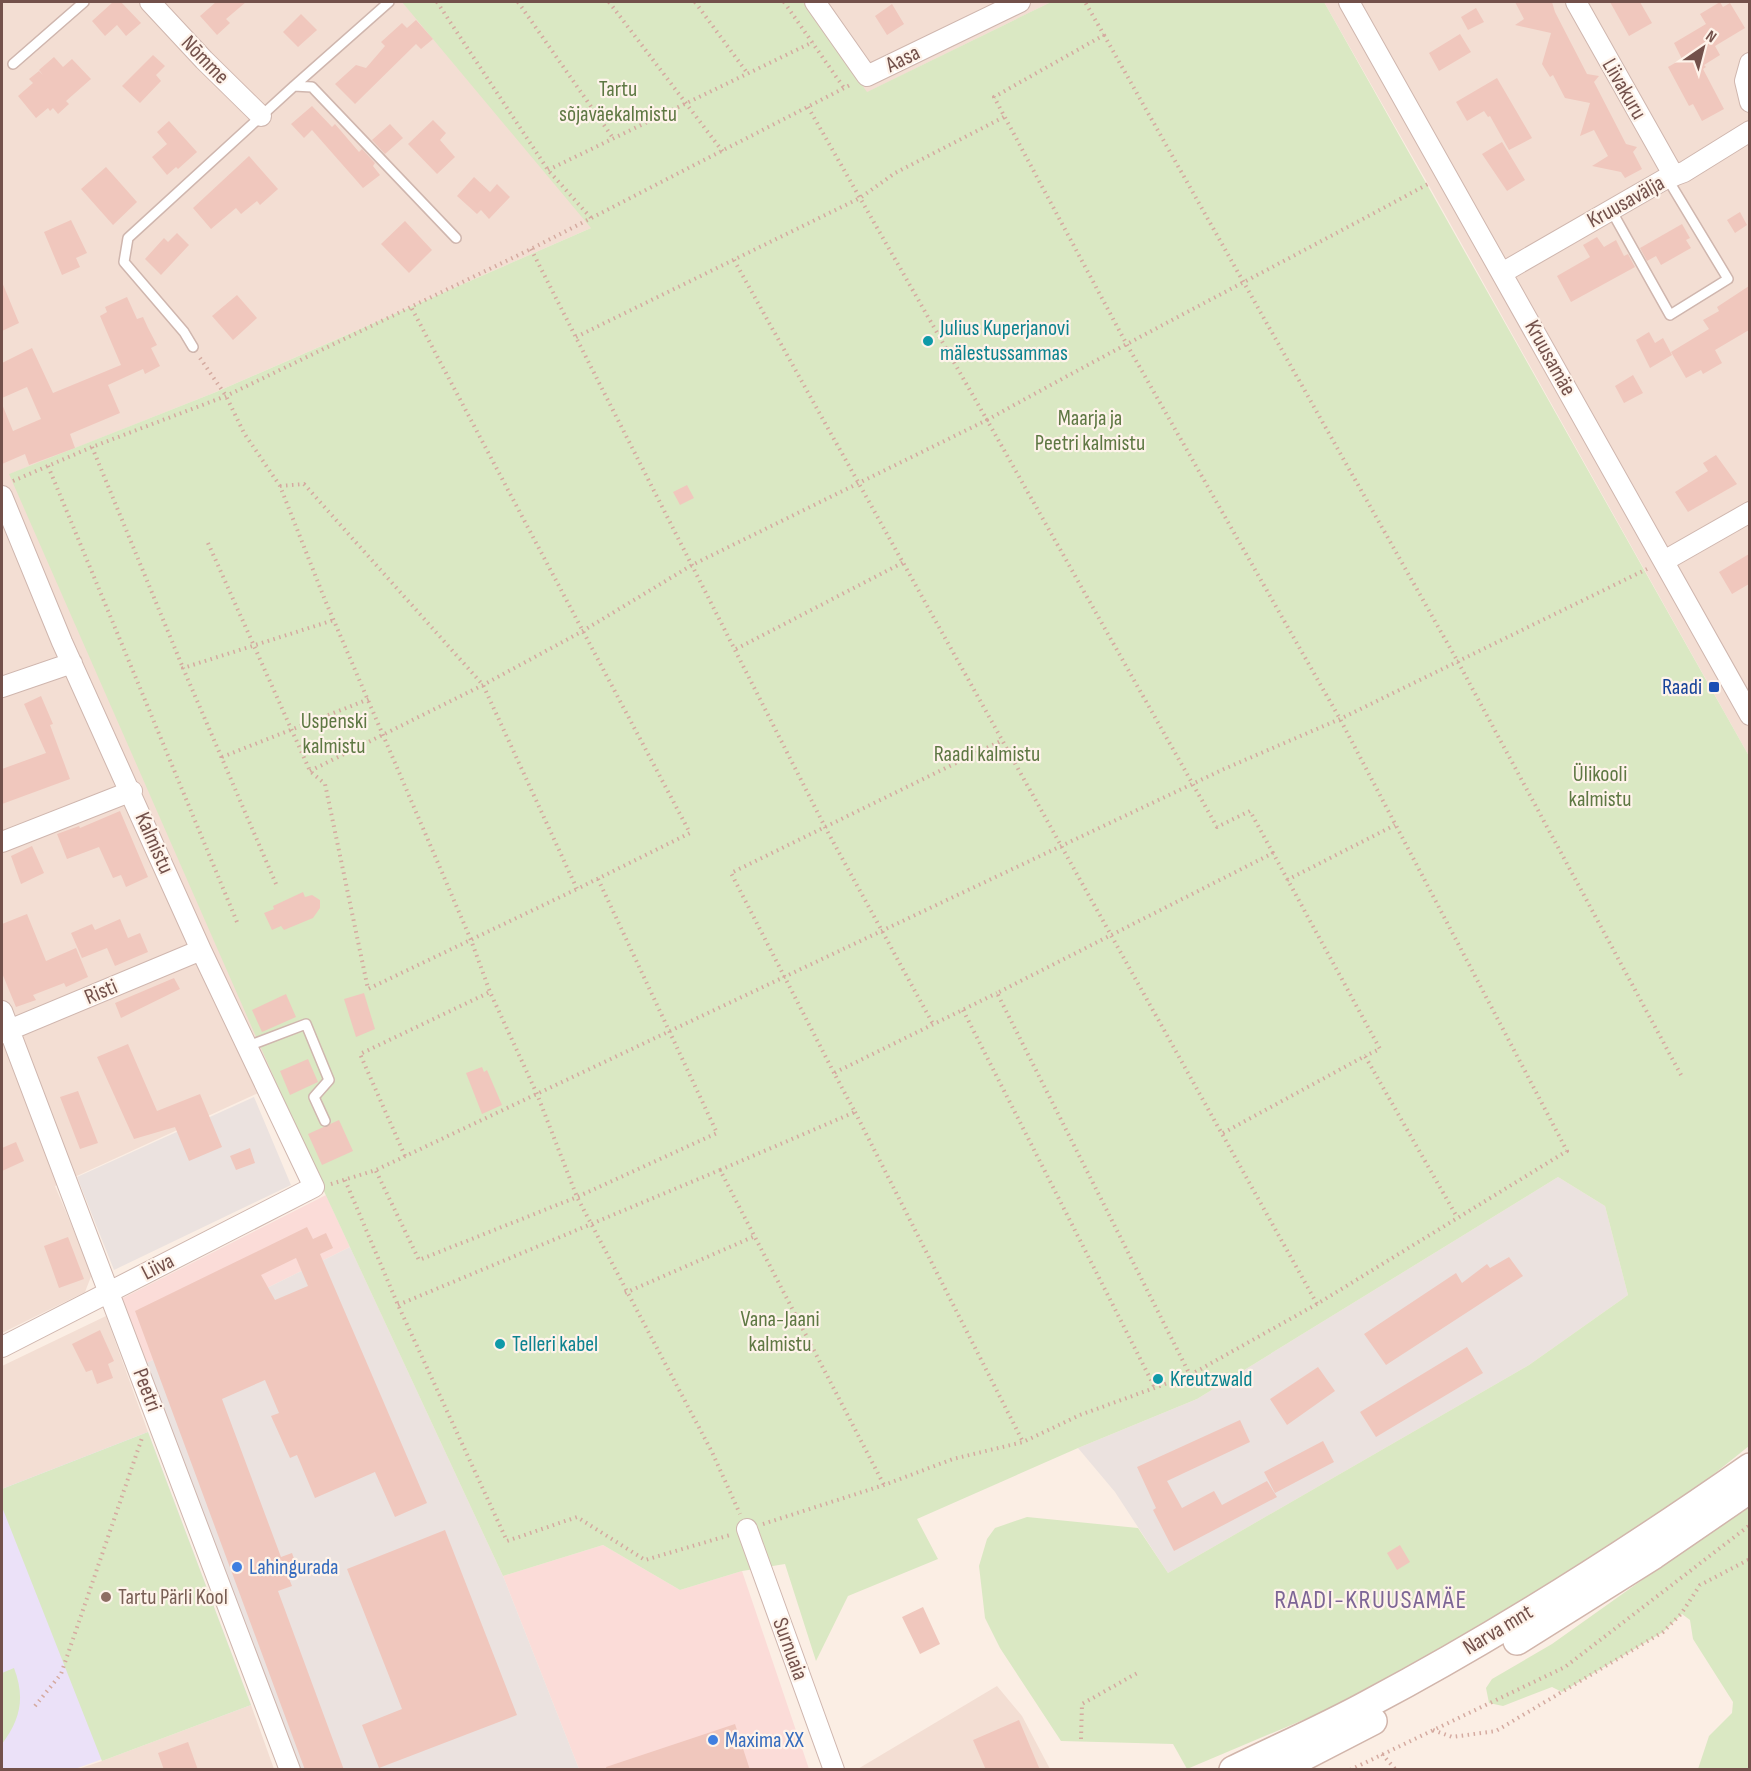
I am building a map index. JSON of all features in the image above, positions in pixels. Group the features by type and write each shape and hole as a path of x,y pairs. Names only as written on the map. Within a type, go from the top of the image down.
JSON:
{"main road":[{"name":"Narva mnt","path":"1233,1770 1367,1705 1496,1632 1666,1526 1749,1467"},
{"name":"Narva mnt","path":"1278,1770 1472,1667 1562,1614 1749,1490"}],"street":[{"name":"Nõmme","path":"150,2 261,116"},
{"name":"Aasa","path":"815,2 867,76 1020,2"},
{"name":"Kruusamäe","path":"1349,2 1749,715"},
{"name":"Liivakuru","path":"1576,2 1671,177"},
{"path":"1749,63 1745,81 1749,102"},
{"name":"Kruusavälja","path":"1502,273 1749,131"},
{"name":"Kalmistu","path":"6,489 72,663 132,791 201,950 318,1187"},
{"path":"1664,561 1749,512"},
{"path":"2,687 72,663"},
{"path":"2,842 132,791"},
{"name":"Risti","path":"5,1032 201,950"},
{"name":"Peetri","path":"2,1011 5,1032 110,1292 290,1770"},
{"name":"Liiva","path":"2,1347 318,1187"},
{"name":"Surnuaia","path":"747,1529 834,1770"}],"lane":[{"path":"13,64 84,2"},
{"path":"193,347 184,332 124,262 128,238 389,2"},
{"path":"294,86 312,87 456,238"},
{"path":"1611,210 1670,315 1728,279 1671,177"},
{"path":"248,1046 306,1024 329,1080 314,1097 325,1121"}],"path":[{"path":"437,2 548,170 592,218"},
{"path":"518,2 613,138"},
{"path":"609,2 723,152"},
{"path":"695,2 748,74"},
{"path":"784,2 844,88"},
{"path":"1085,2 1458,662 1681,1075"},
{"path":"345,1180 398,1305 507,1541 577,1517 645,1560 884,1485 953,1459 1023,1442 1080,1415 1154,1386 1190,1375 1317,1304 1567,1150 1340,720 1126,343 994,98 1104,35"},
{"path":"548,170 813,42"},
{"path":"6,489 48,466 92,447 226,396 531,249 867,76"},
{"path":"808,106 1195,784 1216,827 1250,811 1380,1049 1223,1133"},
{"path":"576,337 861,198 895,173 1005,117"},
{"path":"310,771 483,685 581,632 692,565 987,420 1126,343 1245,283 1428,183"},
{"path":"531,249 825,827 933,1024"},
{"path":"734,260 1113,934 1317,1304"},
{"path":"208,543 310,771 326,784 368,988 690,833 581,632 411,307"},
{"path":"193,347 226,396 244,433 280,486 334,620 471,939 490,992 537,1094 577,1197 712,1452 747,1529"},
{"path":"92,447 183,668 276,884"},
{"path":"48,466 237,922"},
{"path":"280,486 304,484 483,685 577,889"},
{"path":"318,1187 376,1170 1224,769 1340,720 1664,561"},
{"path":"736,649 904,562"},
{"path":"183,668 334,620"},
{"path":"222,757 369,699"},
{"path":"1003,740 731,873 1023,1442"},
{"path":"1287,880 1395,825"},
{"path":"834,1073 1273,854"},
{"path":"376,1170 419,1260 577,1197 717,1133 598,879"},
{"path":"405,1156 360,1054 490,992"},
{"path":"997,993 1190,1375"},
{"path":"963,1010 1154,1386"},
{"path":"1365,1056 1457,1217"},
{"path":"398,1305 591,1226 855,1112"},
{"path":"720,1170 884,1485"},
{"path":"626,1293 755,1236"},
{"path":"35,1707 61,1674 153,1406"},
{"path":"1350,1770 1565,1666 1749,1525"},
{"path":"1433,1730 1452,1737 1496,1731 1664,1632 1681,1614 1700,1585 1749,1559"},
{"path":"1081,1739 1082,1704 1139,1672"},
{"path":"1382,1754 1396,1770"}],"shaded area":[{"path":"2,2 1051,2 591,228 216,392 10,474 278,1084 55,1186 92,1274 85,1292 2,1333"},
{"path":"1324,2 1749,2 1749,756 1428,184"},
{"path":"254,1097 291,1185 114,1270 77,1177"},
{"path":"1558,1177 1605,1206 1628,1295 1529,1365 1168,1573 1115,1492 1078,1448 1197,1399"},
{"path":"326,1195 350,1247 267,1288 194,1342 146,1363 121,1299"},
{"path":"350,1247 503,1576 579,1769 299,1769 146,1363 194,1342 267,1288"},
{"path":"106,1316 148,1432 2,1489 2,1366"},
{"name":"Tartu Pärli Kool","path":"148,1432 251,1705 75,1769 2,1770 2,1489"},
{"path":"603,1545 680,1590 742,1571 809,1769 579,1769 503,1576"},
{"path":"997,1686 1022,1716 1050,1769 856,1770"},
{"path":"251,1705 274,1769 75,1770 102,1761"}],"green space":[{"name":"Raadi kalmistu","path":"402,2 803,2 867,92 1051,2 1324,2 1749,756 1749,1446 1694,1490 1564,1577 1427,1656 1322,1712 1187,1769 1173,1744 1061,1741 1000,1648 985,1618 979,1566 987,1539 995,1528 1027,1517 1138,1528 1168,1573 1529,1365 1628,1295 1605,1206 1558,1177 1197,1399 1078,1448 917,1519 938,1559 848,1596 816,1661 785,1564 742,1571 680,1590 603,1545 503,1576 322,1187 9,474 216,392 591,228"},
{"name":"Tartu Pärli Kool","path":"148,1432 251,1705 102,1761 2,1507 2,1489"},
{"path":"1749,1504 1749,1769 1698,1769 1709,1736 1732,1713 1733,1702 1693,1639 1690,1620 1682,1614 1663,1632 1562,1692 1552,1687 1503,1706 1489,1703 1486,1688 1492,1679 1552,1644"},
{"path":"14,1668 19,1689 19,1708 13,1726 2,1744 2,1673"}],"building":[{"path":"113,2 121,2 141,23 126,36 117,25 105,36 92,21"},
{"path":"216,2 246,2 226,19 230,23 217,35 200,16"},
{"path":"1515,2 1552,2 1587,74 1599,76 1594,82 1626,144 1637,147 1633,152 1642,169 1625,178 1621,172 1592,166 1608,156 1594,130 1580,136 1590,103 1565,98 1553,75 1550,77 1542,64 1551,33 1515,25 1524,19"},
{"path":"1610,2 1640,2 1652,23 1629,36"},
{"path":"1720,2 1723,7 1730,3 1745,28 1715,46 1720,55 1704,65 1706,67 1703,69 1724,109 1702,121 1693,104 1689,106 1668,67 1682,59 1674,43 1706,24 1700,14"},
{"path":"892,4 904,24 887,35 875,16"},
{"path":"1476,8 1484,22 1468,30 1461,17"},
{"path":"301,14 317,30 298,47 283,32"},
{"path":"416,20 433,39 421,49 416,44 355,104 335,84 356,65 366,68 385,46 381,42 402,23 407,28"},
{"path":"1460,34 1471,52 1439,71 1429,53"},
{"path":"153,55 165,66 156,75 161,81 140,103 122,86"},
{"path":"54,57 63,67 72,59 91,79 66,101 69,104 58,114 53,108 50,111 48,108 36,118 18,96 33,83 29,79 39,71 43,75 39,70"},
{"path":"1497,78 1532,138 1509,150 1490,116 1488,117 1484,111 1467,121 1456,102"},
{"path":"312,106 332,127 335,124 359,152 362,149 375,163 373,166 380,175 363,188 312,130 304,138 291,124"},
{"path":"433,120 446,133 440,140 455,157 437,174 408,144"},
{"path":"169,121 197,152 178,169 176,167 167,175 152,157 167,144 157,132"},
{"path":"390,124 403,138 385,154 372,140"},
{"path":"1502,142 1525,180 1507,191 1482,154"},
{"path":"249,156 278,189 260,205 257,201 241,214 236,208 211,229 193,208"},
{"path":"106,167 137,202 113,225 81,189"},
{"path":"474,177 490,192 497,184 510,197 489,219 481,210 477,214 457,196"},
{"path":"1740,212 1747,225 1735,233 1727,220"},
{"path":"71,220 87,253 76,258 80,267 62,275 44,232"},
{"path":"405,221 432,250 409,273 381,244"},
{"path":"1682,224 1690,238 1686,240 1691,248 1661,265 1656,256 1647,261 1640,248"},
{"path":"177,233 189,245 161,275 145,259 164,238 168,242"},
{"path":"1597,237 1604,247 1616,240 1624,256 1628,254 1635,267 1571,302 1557,276 1590,257 1583,245"},
{"path":"2,282 19,323 2,331"},
{"path":"1749,286 1749,330 1715,350 1722,363 1703,374 1701,370 1686,378 1671,352 1709,329 1703,320 1719,311 1717,307"},
{"path":"237,295 257,318 233,340 212,316"},
{"path":"127,297 137,319 143,317 157,345 151,348 160,366 145,374 143,369 108,385 120,413 70,434 75,448 29,465 25,454 2,464 2,404 13,431 41,419 27,387 2,398 2,363 32,348 53,393 121,365 100,316 107,312 105,307"},
{"path":"1649,332 1655,343 1663,338 1672,355 1650,368 1636,340"},
{"path":"1633,375 1643,393 1624,403 1615,386"},
{"path":"1716,455 1737,484 1688,512 1675,492 1708,471 1703,463"},
{"path":"687,485 694,498 680,505 673,492"},
{"path":"1749,554 1749,584 1732,594 1719,572"},
{"path":"41,696 53,724 50,725 70,779 2,804 2,769 46,753 24,704"},
{"path":"120,811 148,877 126,887 121,875 113,878 99,847 67,859 57,834 79,826 80,828"},
{"path":"32,846 44,873 21,884 11,856"},
{"path":"303,892 305,897 312,895 320,900 320,908 313,918 284,930 281,926 272,930 264,913 274,909 273,906"},
{"path":"27,914 46,961 76,948 88,977 66,987 64,983 33,995 36,1000 16,1007 2,973 2,924"},
{"path":"120,919 128,938 140,933 148,952 115,966 107,948 82,958 71,933 92,924 95,930"},
{"path":"174,978 180,989 121,1018 115,1003"},
{"path":"364,993 375,1029 356,1037 344,999"},
{"path":"286,994 296,1017 262,1032 252,1010"},
{"path":"128,1044 157,1111 200,1094 222,1147 189,1161 175,1127 134,1139 97,1057"},
{"path":"308,1059 318,1082 290,1095 280,1071"},
{"path":"482,1067 484,1072 487,1070 502,1105 482,1114 466,1073"},
{"path":"78,1091 98,1143 80,1149 60,1097"},
{"path":"339,1120 353,1151 322,1165 308,1134"},
{"path":"16,1142 24,1161 2,1171 2,1148"},
{"path":"250,1148 255,1163 236,1170 230,1156"},
{"path":"307,1227 313,1239 326,1233 333,1248 320,1254 427,1503 395,1517 375,1472 315,1498 297,1455 290,1458 271,1416 279,1413 265,1380 222,1399 281,1557 292,1553 297,1567 286,1571 292,1586 278,1591 344,1770 305,1770 135,1311","holes":["296,1258 308,1286 275,1300 261,1275"]},
{"path":"68,1237 84,1279 59,1288 44,1246"},
{"path":"1509,1257 1523,1276 1386,1365 1364,1334 1456,1273 1462,1283 1487,1264 1490,1268"},
{"path":"100,1330 114,1361 108,1364 113,1378 97,1384 92,1370 86,1372 72,1344"},
{"path":"1467,1347 1483,1373 1376,1437 1360,1412"},
{"path":"1318,1367 1335,1391 1287,1425 1270,1399"},
{"path":"1240,1420 1250,1442 1167,1481 1182,1508 1214,1491 1222,1505 1267,1481 1277,1497 1174,1551 1153,1510 1156,1508 1137,1467"},
{"path":"1323,1441 1334,1462 1275,1493 1264,1472"},
{"path":"445,1530 517,1715 379,1768 362,1725 402,1709 347,1569"},
{"path":"1400,1545 1410,1562 1397,1570 1387,1553"},
{"path":"923,1607 940,1644 920,1654 902,1617"},
{"path":"1019,1720 1040,1770 986,1770 973,1740"},
{"name":"Maxima XX","path":"735,1724 750,1770 607,1770 606,1767"},
{"path":"188,1742 198,1770 164,1770 158,1753"}],"place":[{"name":"Julius Kuperjanovi mälestussammas","path":"928,341"},
{"name":"Raadi","path":"1714,687"},
{"name":"Telleri kabel","path":"500,1344"},
{"name":"Kreutzwald","path":"1158,1379"},
{"name":"Lahingurada","path":"237,1567"},
{"name":"Tartu Pärli Kool","path":"106,1597"},
{"name":"Maxima XX","path":"713,1740"}],"district":[{"name":"RAADI-KRUUSAMÄE","path":"1371,1600"}],"park label":[{"name":"Tartu sõjaväekalmistu","path":"618,102"},
{"name":"Maarja ja Peetri kalmistu","path":"1090,431"},
{"name":"Uspenski kalmistu","path":"334,734"},
{"name":"Ülikooli kalmistu","path":"1600,786"},
{"name":"Vana-Jaani kalmistu","path":"780,1332"}]}
